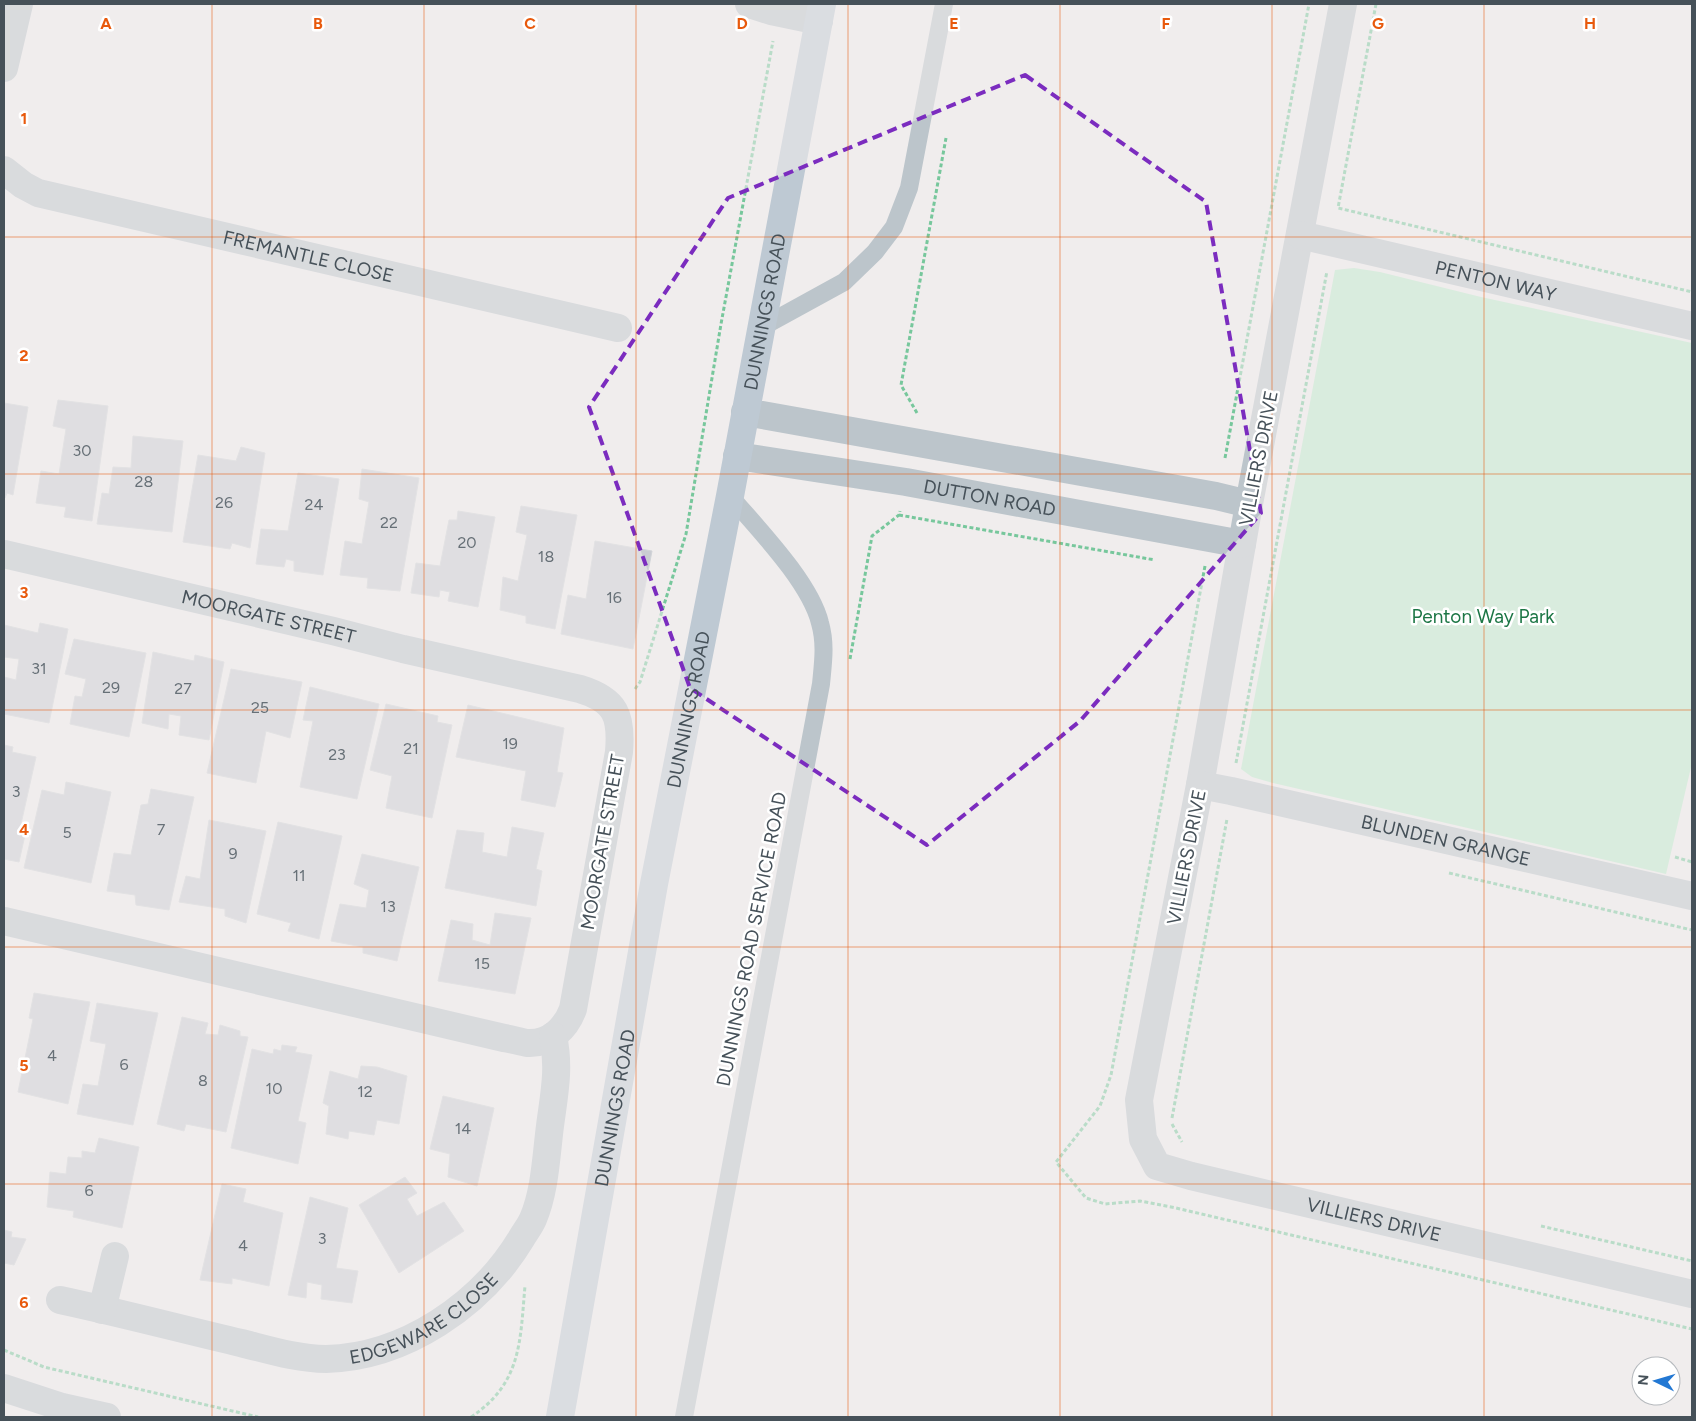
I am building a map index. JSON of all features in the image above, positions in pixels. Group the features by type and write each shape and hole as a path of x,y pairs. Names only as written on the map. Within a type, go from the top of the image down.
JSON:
{"street":[{"path":"4,68 19,4"},
{"path":"750,4 778,13 820,12"},
{"name":"VILLIERS DRIVE","path":"1343,4 1249,504 1200,785 1139,1100 1143,1139 1157,1166 1191,1176 1692,1294"},
{"name":"DUNNINGS ROAD","path":"560,1417 654,884 730,496 820,12"},
{"name":"FREMANTLE CLOSE","path":"4,170 23,185 38,193 618,328"},
{"name":"PENTON WAY","path":"1300,235 1692,326"},
{"path":"745,412 1216,496 1249,504"},
{"name":"DUTTON ROAD","path":"737,456 906,482 1242,544"},
{"name":"MOORGATE STREET","path":"4,554 580,689 597,694 609,702 616,714 620,734 619,752 573,1009 569,1020 553,1036"},
{"name":"BLUNDEN GRANGE","path":"1200,785 1692,896"},
{"path":"4,920 504,1038 529,1043 553,1036"},
{"name":"EDGEWARE CLOSE","path":"60,1300 306,1358 351,1358 392,1347 418,1335 469,1300 489,1282 514,1250 533,1219 541,1192 556,1083 557,1057 553,1036"},
{"path":"102,1310 114,1256"},
{"path":"4,1388 62,1407 107,1417"}],"lane":[{"path":"760,328 844,282 875,252 894,227 909,188 944,4"},
{"name":"DUNNINGS ROAD SERVICE ROAD","path":"684,1417 821,684 825,654 820,623 807,591 766,537 730,496"}],"path":[{"path":"1216,496 1223,469 1309,4"},
{"path":"1191,1144 1181,1142 1171,1122 1376,4"},
{"path":"616,714 640,682 686,534 723,314 778,13"},
{"path":"1338,208 1692,292"},
{"path":"1255,475 1288,482"},
{"path":"899,515 1157,561"},
{"path":"1210,538 1111,1075 1100,1106 1056,1162 1086,1198 1105,1204 1140,1201 1176,1208 1692,1329"},
{"path":"1195,568 1205,569"},
{"path":"1226,821 1236,823"},
{"path":"1675,858 1692,862"},
{"path":"1440,871 1692,930"},
{"path":"1538,1225 1692,1261"},
{"path":"471,1417 490,1402 500,1390 511,1374 517,1358 525,1282 524,1272 514,1250"},
{"path":"4,1350 44,1367 258,1417"}],"highlighted area":[{"path":"1025,75 1206,202 1261,513 1080,721 927,845 690,688 589,407 728,198"}],"green space":[{"name":"Penton Way Park","path":"1354,268 1380,272 1481,297 1692,343 1692,763 1666,874 1273,783 1252,777 1241,769 1335,270"}],"building":[{"path":"58,400 108,406 92,521 64,517 66,507 36,503 41,471 59,474 66,429 53,426"},
{"path":"4,403 28,407 13,495 7,493 5,498 4,498"},
{"path":"133,436 183,441 172,532 97,524 102,493 109,494 113,467 131,468"},
{"path":"241,447 265,453 250,548 232,543 230,549 183,542 198,455 236,461"},
{"path":"362,469 419,478 400,591 367,588 368,578 340,575 345,541 362,544 369,502 359,499"},
{"path":"298,473 339,479 323,575 294,571 294,561 286,559 284,567 256,564 261,529 288,531"},
{"path":"521,506 577,515 555,629 526,623 526,616 500,610 503,577 518,581 527,535 516,532"},
{"path":"458,511 495,517 478,607 448,601 450,592 440,590 439,597 411,593 416,563 440,566 449,520 457,520"},
{"path":"595,541 652,551 633,649 561,634 568,595 586,599"},
{"path":"40,623 68,629 49,723 4,714 4,677 16,680 19,659 4,657 4,625 38,633"},
{"path":"74,639 146,653 129,737 70,724 75,696 82,697 86,679 65,674"},
{"path":"153,652 194,661 195,655 224,662 209,740 179,735 181,716 169,714 168,729 142,723"},
{"path":"231,669 302,682 290,738 266,731 256,783 207,773"},
{"path":"310,687 379,704 357,799 300,787 313,721 303,720"},
{"path":"386,704 438,716 437,722 452,725 432,818 386,808 392,776 370,770"},
{"path":"468,705 564,728 557,772 563,773 555,807 521,800 526,771 456,757"},
{"path":"4,745 13,747 12,752 36,757 21,824 27,826 19,862 4,859"},
{"path":"66,782 111,792 91,883 24,868 42,790 64,795"},
{"path":"151,789 194,797 169,910 136,905 135,895 107,891 114,853 131,855 141,805 148,804"},
{"path":"209,820 266,831 246,923 225,916 225,909 179,902 186,876 200,879"},
{"path":"278,822 342,836 319,939 288,931 291,923 257,914"},
{"path":"512,827 544,833 536,869 542,871 536,906 445,888 457,830 484,833 482,852 507,857"},
{"path":"362,854 419,867 397,961 363,953 363,947 331,941 340,904 366,908 369,890 354,884"},
{"path":"495,913 531,918 515,994 438,981 451,920 473,924 472,940 490,945"},
{"path":"34,993 90,1002 68,1104 18,1092 33,1019 29,1018"},
{"path":"97,1003 158,1013 133,1125 77,1114 83,1084 98,1086 106,1044 90,1041"},
{"path":"182,1017 208,1023 205,1034 218,1035 220,1025 240,1031 240,1036 248,1037 226,1132 186,1124 184,1131 157,1124"},
{"path":"282,1045 297,1047 295,1052 312,1055 298,1121 306,1123 298,1164 231,1148 252,1049 273,1054 274,1049 281,1051"},
{"path":"361,1066 377,1067 407,1076 399,1124 377,1120 374,1135 349,1131 348,1139 326,1134 329,1106 323,1103 330,1071 358,1079"},
{"path":"443,1096 494,1108 477,1186 448,1177 450,1154 430,1149"},
{"path":"99,1138 139,1147 122,1228 73,1217 74,1211 47,1207 50,1172 66,1174 68,1157 82,1158 82,1151 95,1153"},
{"path":"405,1177 417,1193 407,1199 417,1216 444,1202 464,1231 399,1273 359,1205"},
{"path":"222,1184 246,1189 243,1202 283,1213 269,1286 232,1278 232,1284 200,1280"},
{"path":"310,1197 348,1208 336,1268 358,1271 352,1303 321,1299 322,1285 307,1282 306,1298 288,1295"},
{"path":"4,1230 12,1232 11,1237 26,1239 14,1265 4,1263"}]}
